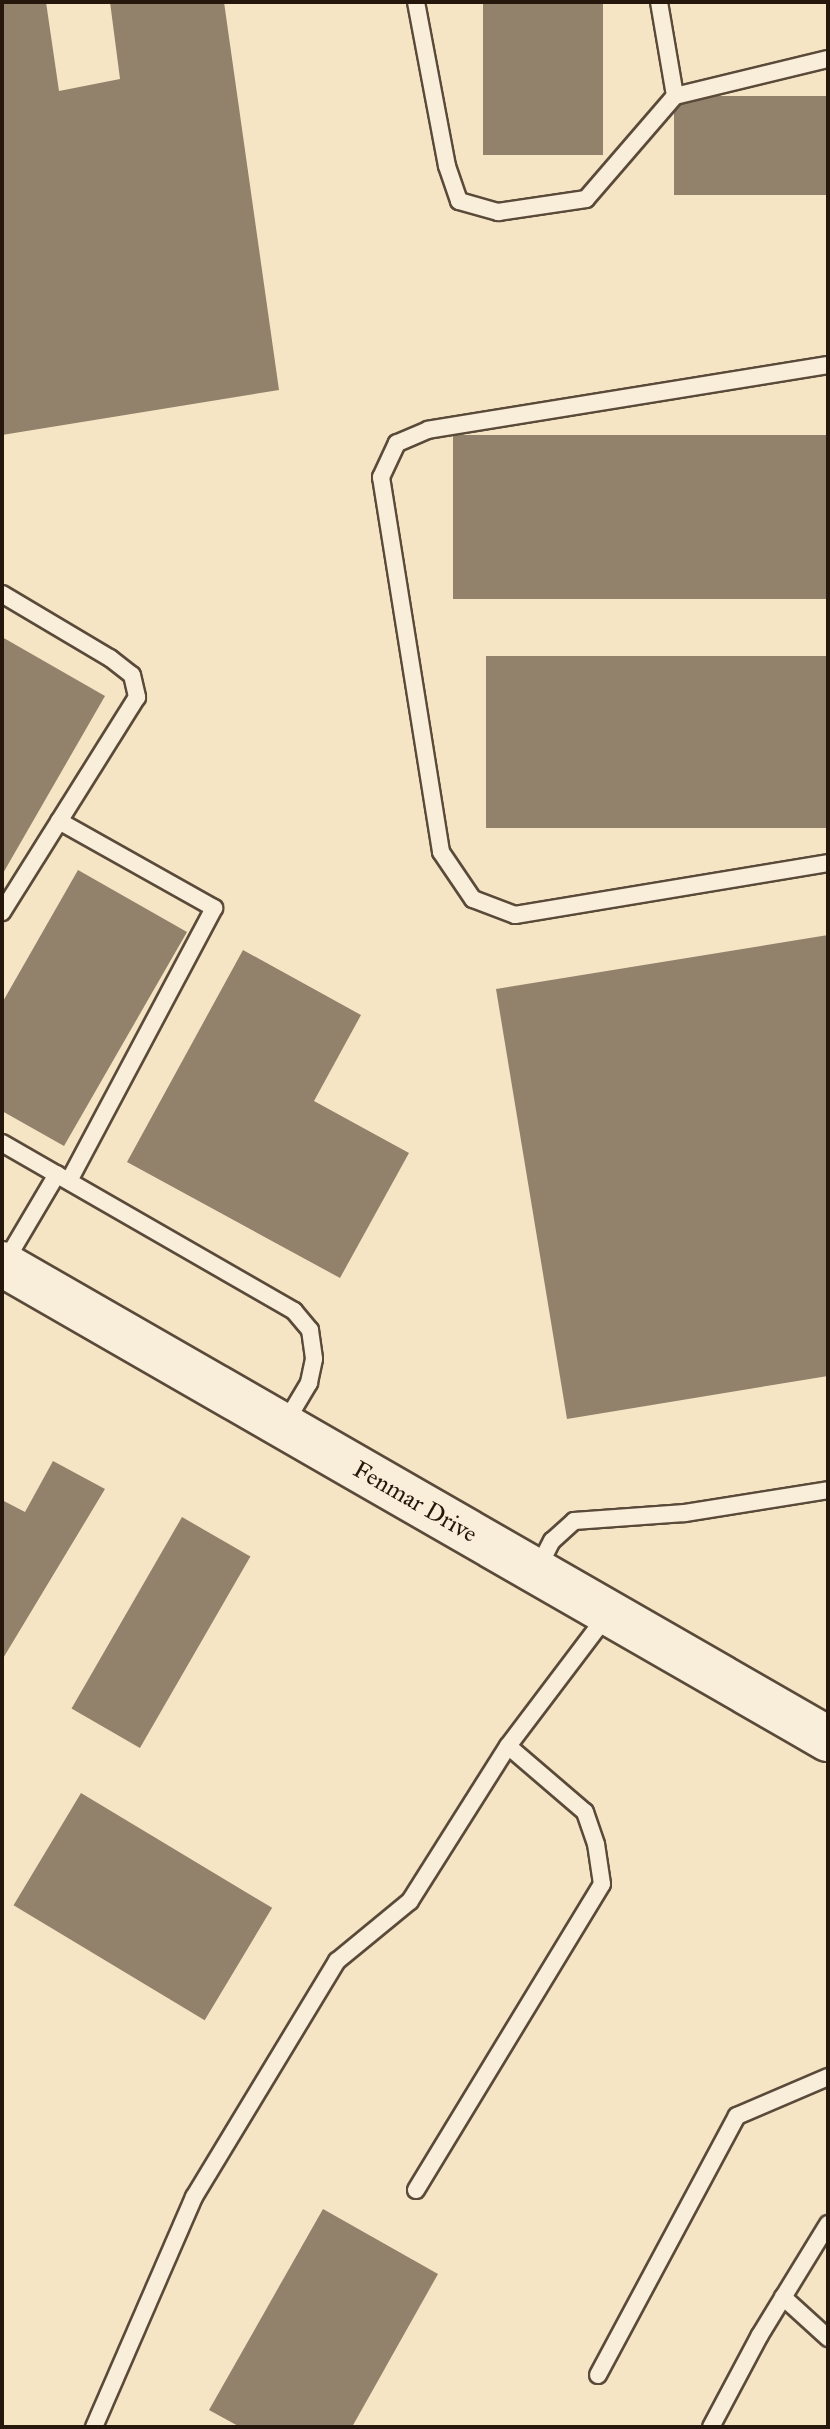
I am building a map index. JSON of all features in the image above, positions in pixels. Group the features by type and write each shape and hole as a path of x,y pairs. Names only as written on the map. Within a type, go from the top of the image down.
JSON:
{"street":[{"name":"Fenmar Drive","path":"2,1264 828,1739"}],"lane":[{"path":"416,2 447,166 459,201 498,212 586,199 675,96 828,59"},
{"path":"659,2 675,96"},
{"path":"828,365 428,430 397,443 381,477 441,852 473,899 515,915 828,863"},
{"path":"2,594 110,658 132,675 137,697 2,912"},
{"path":"2,1264 63,1178 214,908 59,821"},
{"path":"2,1143 294,1311 310,1330 314,1359 309,1383 283,1426"},
{"path":"536,1571 552,1541 574,1521 685,1513 828,1490"},
{"path":"94,2427 194,2197 337,1961 410,1901 508,1746 609,1613"},
{"path":"416,2190 602,1884 585,1812 508,1746"},
{"path":"598,2375 737,2116 828,2077"},
{"path":"711,2427 783,2297 828,2224"},
{"path":"783,2297 828,2338"}],"building":[{"path":"2,2 46,2 59,91 120,79 110,2 224,2 279,390 2,435"},
{"path":"483,2 603,2 603,155 483,155"},
{"path":"674,96 828,96 828,195 674,195"},
{"path":"453,435 828,435 828,599 453,599"},
{"path":"2,637 105,696 2,875"},
{"path":"486,656 828,656 828,828 486,828"},
{"path":"78,870 187,932 64,1146 2,1111 2,1003"},
{"path":"828,935 828,1376 567,1419 496,989"},
{"path":"243,950 361,1015 314,1101 409,1153 340,1278 127,1162"},
{"path":"53,1461 105,1489 2,1660 2,1500 25,1512"},
{"path":"182,1517 250,1556 140,1748 72,1708"},
{"path":"81,1793 272,1908 205,2020 14,1905"},
{"path":"323,2209 438,2274 352,2427 240,2427 209,2410"}]}
